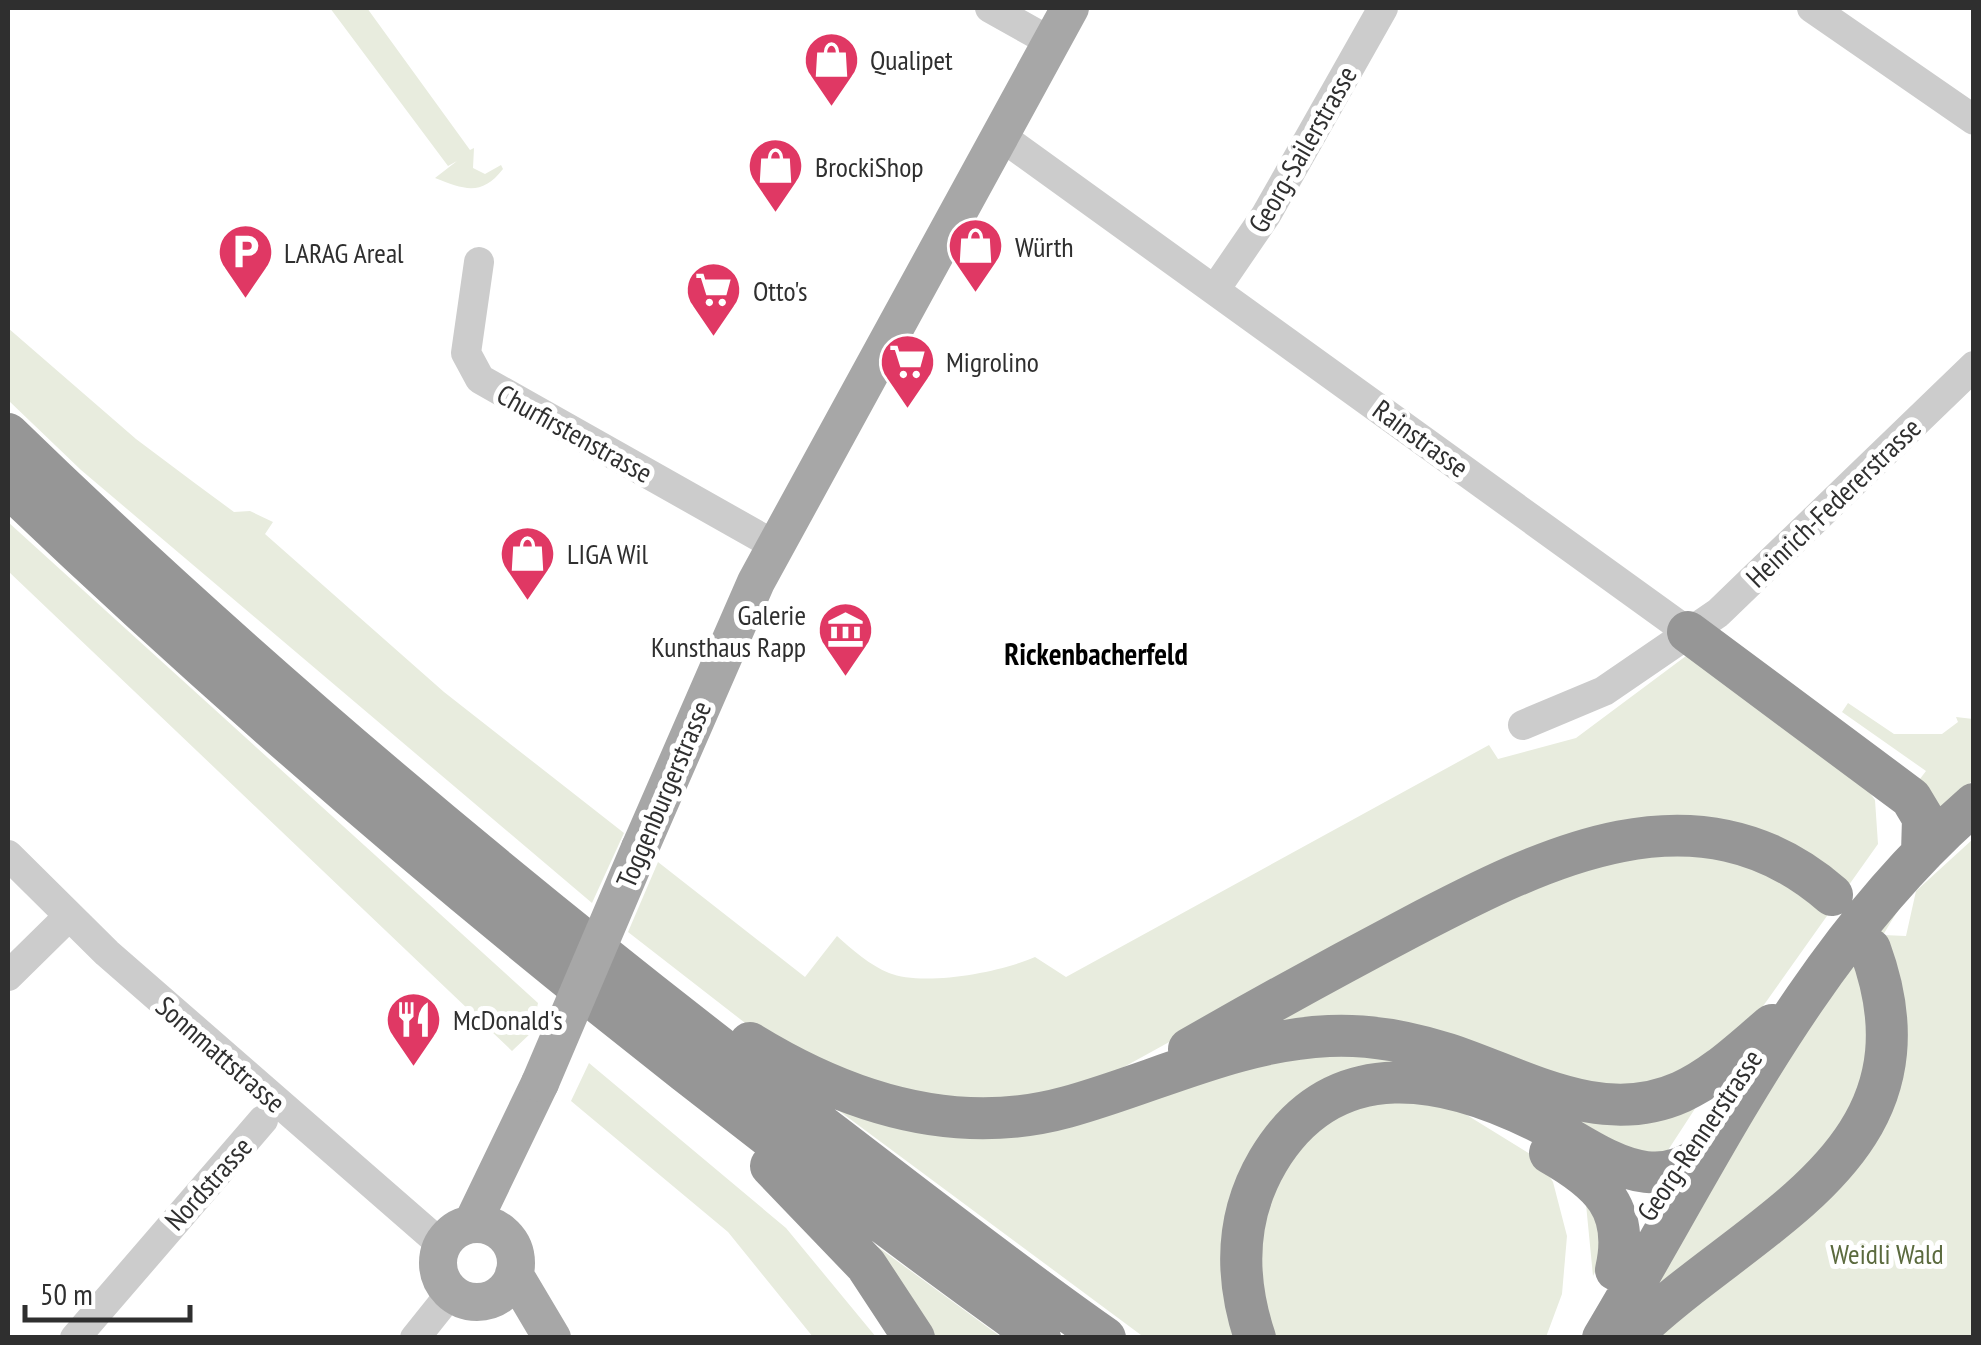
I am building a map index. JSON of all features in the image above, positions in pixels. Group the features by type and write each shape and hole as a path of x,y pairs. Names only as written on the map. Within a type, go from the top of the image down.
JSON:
{"highway":[{"path":"8,434 274,679 521,890 643,990 1105,1338"},
{"path":"8,486 297,750 621,1019 763,1132 1040,1338"},
{"path":"1688,632 1911,798 1923,818 1922,853"},
{"name":"Georg-Rennerstrasse","path":"1578,1338 1669,1172 1718,1096 1772,1025 1805,994 1922,853 1974,804"},
{"path":"1110,1092 1483,888 1593,845 1659,835 1752,846 1790,863 1832,894"},
{"path":"521,890 743,1040 845,1093 908,1112 966,1119 1014,1118 1066,1107 1274,1043 1356,1036 1425,1048 1568,1098 1630,1105 1679,1093 1772,1025"},
{"path":"1629,1338 1675,1296 1806,1197 1853,1143 1881,1084 1888,1044 1884,995 1870,949"},
{"name":"Georg-Rennerstrasse","path":"1604,1338 1805,994"},
{"path":"621,1019 846,1243 914,1338"},
{"path":"1255,1338 1242,1280 1242,1233 1255,1186 1281,1142 1310,1114 1352,1091 1418,1081 1491,1098 1622,1165 1669,1172 1710,1152"},
{"path":"1464,1092 1484,1113 1560,1158 1611,1202 1622,1228 1616,1270"}],"main road":[{"name":"Toggenburgerstrasse","path":"457,1234 534,1098 640,848 776,546 1070,8"},
{"name":"Toggenburgerstrasse","path":"512,1258 514,1179 534,1098"},
{"path":"530,1338 468,1297 437,1265 457,1234 493,1228 552,1338"},
{"path":"468,1297 503,1292 512,1258"}],"street":[{"path":"990,8 1051,42"},
{"name":"Georg-Sailerstrasse","path":"1216,288 1266,215 1382,8"},
{"path":"1812,8 1974,120"},
{"name":"Rainstrasse","path":"998,134 1688,632"},
{"name":"Churfirstenstrasse","path":"479,262 466,353 480,380 776,546"},
{"name":"Heinrich-Federerstrasse","path":"1688,632 1718,613 1974,366"},
{"path":"1524,725 1604,692 1688,632"},
{"name":"Sonnmattstrasse","path":"8,855 68,917 457,1234"},
{"path":"8,976 68,917"},
{"name":"Nordstrasse","path":"74,1338 264,1120"},
{"path":"415,1338 468,1297"}],"green space":[{"path":"330,8 367,8 470,150 474,148 473,168 485,174 501,165 503,169 495,178 472,188 435,178 457,161 448,166"},
{"path":"8,328 136,439 234,512 250,511 273,522 265,534 444,692 624,833 592,903 81,470 8,400"},
{"path":"8,522 538,1003 532,1032 512,1051 8,571"},
{"path":"1690,653 1856,774 1875,800 1878,844 1761,1009 1698,1070 1628,1093 1247,1038 1440,919 1715,823 1429,899 1113,1073 1007,1104 870,1089 758,1033 628,932 658,862 805,977 837,936 875,966 904,977 962,976 1035,957 1066,977 1489,745 1498,759 1576,738"},
{"path":"1848,703 1894,734 1942,734 1958,722 1956,717 1973,719 1973,780 1937,815 1913,788 1926,771 1842,712"},
{"name":"Weidli Wald","path":"1973,839 1973,1337 1649,1337 1814,1209 1880,1058 1811,1180 1640,1296 1777,1061 1909,892 1883,935 1906,936 1916,891"},
{"path":"1305,1048 1700,1101 1659,1164 1442,1070 1253,1159 1245,1337 1145,1338 815,1093 914,1124"},
{"path":"589,1063 786,1228 876,1337 813,1337 728,1232 571,1101"},
{"path":"1380,1096 1449,1104 1538,1159 1553,1182 1567,1236 1562,1294 1546,1337 1269,1338 1263,1317 1259,1211 1308,1131"},
{"path":"1585,1194 1601,1234 1593,1276"},
{"path":"878,1247 1001,1337 925,1337 871,1253"}],"place":[{"name":"Qualipet","path":"831,108"},
{"name":"BrockiShop","path":"776,215"},
{"name":"Würth","path":"976,295"},
{"name":"LARAG Areal","path":"245,301"},
{"name":"Otto's","path":"714,339"},
{"name":"Migrolino","path":"907,410"},
{"name":"LIGA Wil","path":"528,602"},
{"name":"Galerie Kunsthaus Rapp","path":"845,679"},
{"name":"McDonald's","path":"414,1068"}],"district":[{"name":"Rickenbacherfeld","path":"1096,653"}]}
